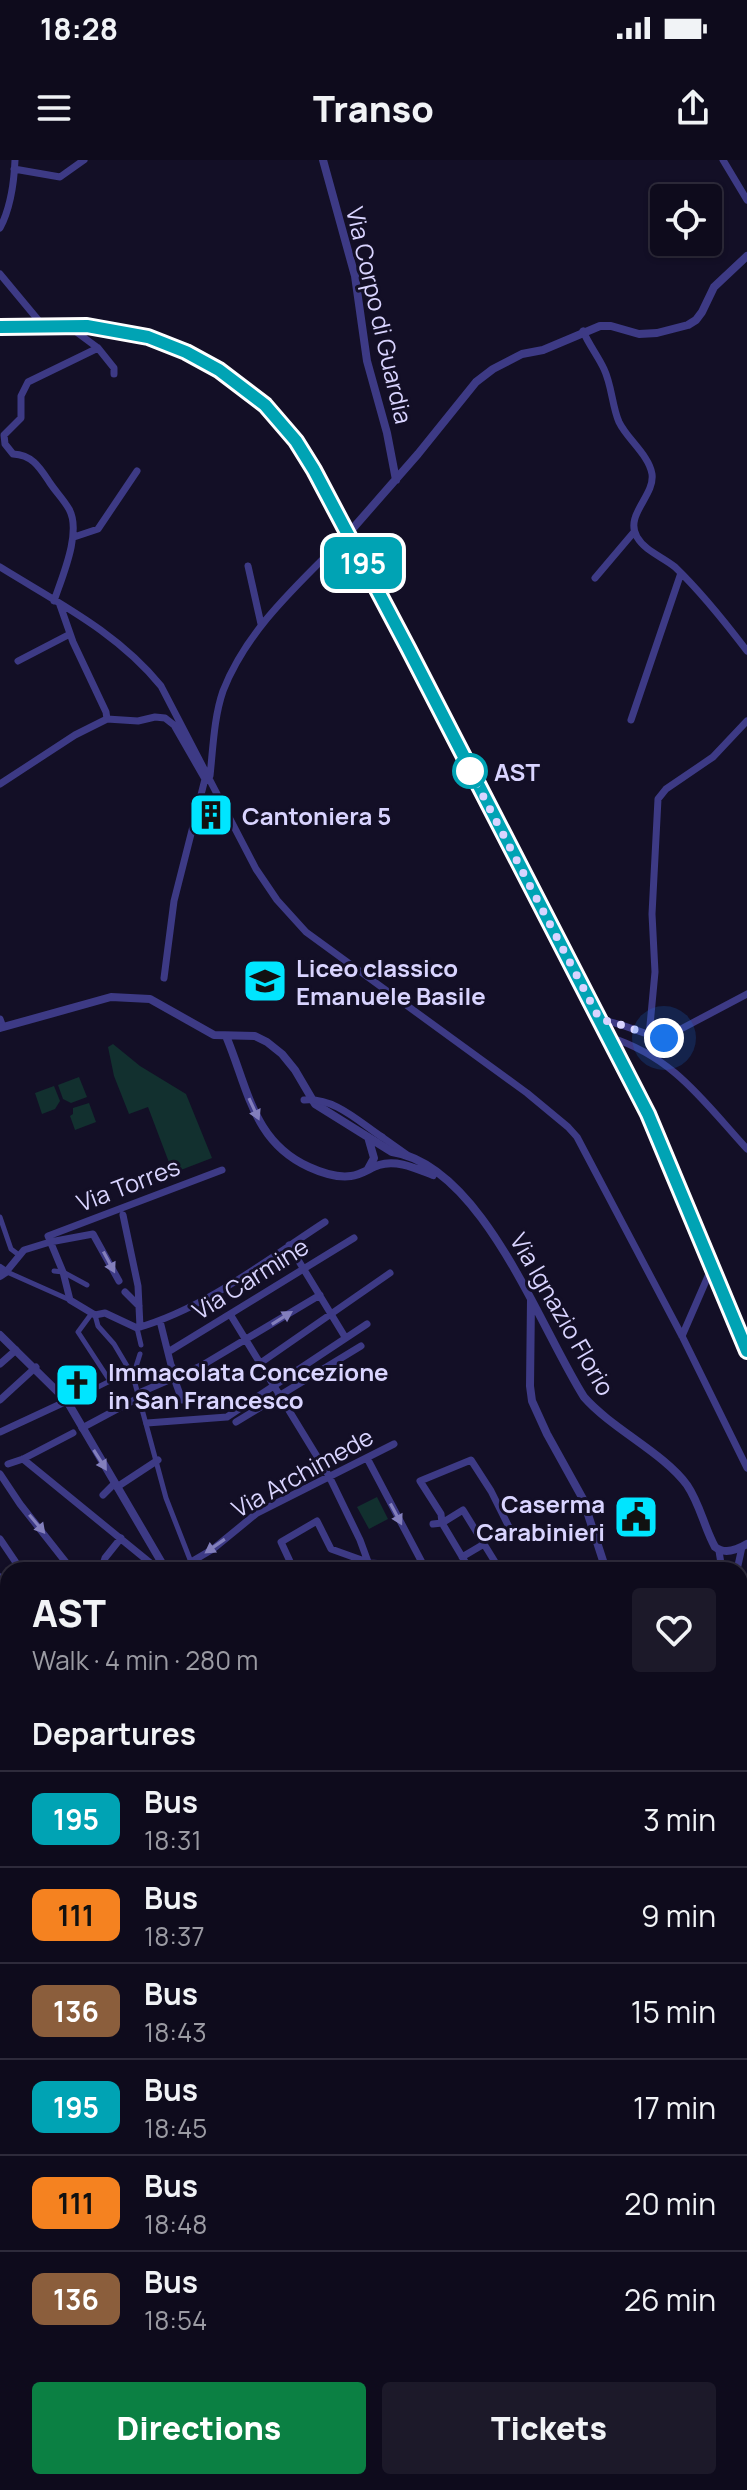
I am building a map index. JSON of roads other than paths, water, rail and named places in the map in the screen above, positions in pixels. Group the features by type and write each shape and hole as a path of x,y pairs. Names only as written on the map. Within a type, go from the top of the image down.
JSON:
{"main road":[{"path":"0,327 107,328 148,337 186,352 219,370 265,405 296,441 348,534 648,1114 747,1351"}],"street":[{"path":"0,228 7,215 15,160"},
{"path":"14,169 60,177 84,160"},
{"name":"Via Corpo di Guardia","path":"323,160 355,276 367,361 396,480"},
{"path":"723,160 747,200"},
{"path":"164,978 174,901 207,778 223,693 237,662 261,624 396,480 476,382 506,361 543,350 583,331 611,326 639,334 657,333 688,325 696,320 714,287 747,256"},
{"path":"0,274 44,327"},
{"path":"68,326 98,348 114,368 114,374"},
{"path":"583,331 603,367 614,396 618,421 652,475 647,497 635,516 634,532 641,543 681,573 747,651"},
{"path":"98,348 28,382 21,396 21,418 4,435 5,444 13,454 23,455 43,469 47,480 71,511 74,537 57,603 107,719"},
{"path":"74,537 98,529 137,471"},
{"path":"595,578 634,532"},
{"path":"248,566 261,624"},
{"path":"0,567 114,638 139,659 161,686 256,869 277,900 306,932 527,1093 577,1137 682,1336 747,1468"},
{"path":"631,720 681,573"},
{"path":"18,661 70,634"},
{"path":"0,784 75,735 107,719 138,721 165,718 174,725 207,778"},
{"path":"649,1036 655,972 652,914 658,799 666,789 713,757 747,721"},
{"path":"600,1020 613,1021 649,1036 664,1038 747,994"},
{"name":"Via Ignazio Florio","path":"1,1025 97,1000 128,996 150,999 214,1035 255,1036 267,1042 295,1070 315,1104 392,1152 406,1154 445,1179 494,1236 574,1382 596,1411 655,1456 688,1486 719,1551"},
{"path":"226,1036 268,1138 288,1157 321,1173 340,1177 354,1176 388,1163 408,1166 445,1179"},
{"path":"609,1037 635,1045 676,1071 747,1149"},
{"path":"621,1061 635,1045"},
{"path":"304,1100 321,1100 335,1105 406,1154"},
{"path":"367,1137 374,1158 368,1170"},
{"name":"Via Torres","path":"49,1239 222,1170"},
{"path":"123,1215 138,1286 141,1345"},
{"path":"0,1217 11,1249 19,1255"},
{"path":"119,1281 93,1234 49,1239 24,1250 2,1272 70,1300 94,1314 105,1313 138,1327 160,1321 216,1293 325,1222"},
{"name":"Via Carmine","path":"168,1352 354,1238"},
{"path":"49,1239 70,1300"},
{"path":"289,1245 345,1337"},
{"path":"682,1336 712,1267"},
{"path":"59,1271 87,1285"},
{"path":"259,1364 390,1273"},
{"path":"125,1292 139,1306"},
{"path":"82,1428 246,1340 320,1295"},
{"path":"531,1299 532,1401 583,1499 603,1562"},
{"path":"94,1314 98,1326 114,1344 133,1376 166,1498 191,1562"},
{"path":"94,1314 78,1332 110,1381"},
{"path":"230,1314 329,1476 367,1562"},
{"path":"160,1321 182,1400"},
{"path":"147,1423 227,1417 367,1324"},
{"path":"530,1346 548,1332"},
{"path":"0,1335 73,1399 82,1428 161,1562"},
{"path":"236,1422 361,1346"},
{"path":"0,1364 16,1350"},
{"path":"133,1376 140,1354"},
{"path":"0,1400 36,1367"},
{"path":"0,1432 110,1381 128,1367"},
{"path":"8,1464 73,1433"},
{"name":"Via Archimede","path":"199,1562 257,1513 394,1444"},
{"path":"367,1458 421,1562"},
{"path":"23,1459 150,1562"},
{"path":"103,1495 158,1460"},
{"path":"465,1562 420,1481 471,1460 511,1531"},
{"path":"1,1477 66,1562"},
{"path":"433,1524 442,1523 463,1510 495,1562"},
{"path":"290,1562 281,1542 321,1519 331,1549 358,1562"},
{"path":"104,1562 121,1538"},
{"path":"0,1539 16,1562"},
{"path":"462,1557 484,1544"},
{"path":"721,1562 719,1551 730,1552 744,1546"}],"place":[{"name":"AST","path":"470,771"},
{"name":"Cantoniera 5","path":"211,815"},
{"name":"Liceo classico Emanuele Basile","path":"265,981"},
{"name":"Immacolata Concezione in San Francesco","path":"77,1385"},
{"name":"Caserma Carabinieri","path":"636,1517"}]}
